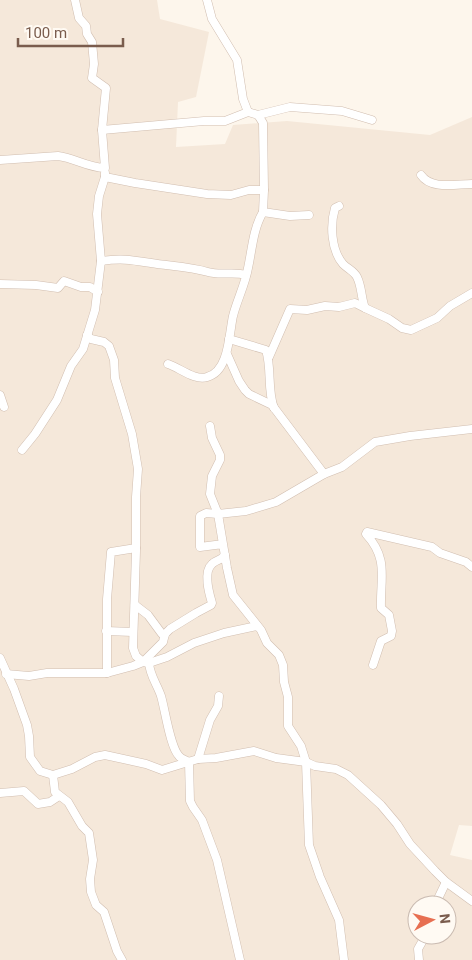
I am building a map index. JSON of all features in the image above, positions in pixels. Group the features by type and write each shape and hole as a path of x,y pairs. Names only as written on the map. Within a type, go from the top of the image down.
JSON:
{"street":[{"path":"22,450 57,400 71,366 83,349 95,310 102,260 96,214 98,196 105,177 102,130 106,88 92,78 94,64 92,42 86,26 79,18 75,0"},
{"path":"207,0 212,19 237,60 243,99 248,112"},
{"path":"102,130 225,121 248,112 258,115 290,107 342,110 372,120"},
{"path":"168,364 190,375 205,378 211,376 220,367 227,354 233,315 246,275 262,212 264,190 263,123 258,115"},
{"path":"0,160 58,156 68,157 92,167 105,168"},
{"path":"421,175 428,183 440,185 472,184"},
{"path":"105,177 207,194 232,195 249,190 264,190"},
{"path":"339,206 335,208 334,213 333,242 344,264 357,277 365,308"},
{"path":"262,212 290,216 309,215"},
{"path":"102,260 120,258 222,274 228,272 246,275"},
{"path":"0,284 58,288 64,281 68,281 81,287 90,287 98,292"},
{"path":"269,357 290,308 308,310 354,303 389,318 402,328 411,330 437,318 450,306 472,293"},
{"path":"87,335 90,339 104,342 109,346 114,360 115,378 132,434 138,469 133,648 136,656 146,662 160,693 174,748 179,756 189,762"},
{"path":"229,339 266,350 269,357 271,398 275,410"},
{"path":"227,354 245,390 272,406 324,474"},
{"path":"0,395 4,407"},
{"path":"210,426 212,438 220,455 220,460 212,476 210,494 218,514 233,595 257,626 266,643 279,655 283,665 288,698 288,726 300,746 306,762 309,845 320,877 339,920 344,960"},
{"path":"223,544 200,547 200,516 206,513 218,514 246,511 262,507 287,496 324,474 342,467 374,442 472,429"},
{"path":"373,665 381,641 391,636 392,631 389,615 381,608 383,567 376,545 366,534 367,532 432,546 440,553 466,562 472,567"},
{"path":"108,673 106,631 111,552 136,548"},
{"path":"146,662 166,634 182,621 211,605 208,580 210,568 212,564 222,560 225,555"},
{"path":"134,605 148,615 162,634 166,634"},
{"path":"6,674 29,676 47,673 108,673 167,657 194,643 224,633 257,626"},
{"path":"106,631 133,632"},
{"path":"0,658 14,688 27,725 30,757 40,771 53,775 72,769 95,757 105,755 146,764 162,770 198,759 216,758 254,751 276,758 336,769 348,775 381,805 397,824 410,844 446,882 472,901"},
{"path":"198,759 210,720 218,706 219,696"},
{"path":"189,762 190,801 202,820 217,860 240,960"},
{"path":"53,775 55,792 68,802 82,826 89,833 93,860 90,879 91,892 96,905 104,912 117,951 122,960"},
{"path":"0,792 24,791 38,804 50,802 59,796"},
{"path":"440,895 446,882"},
{"path":"420,945 418,949 420,960"}],"shaded area":[{"path":"0,0 157,0 160,19 209,32 196,97 178,102 176,147 225,144 233,125 287,121 430,135 472,117 472,826 459,825 450,855 472,860 472,960 0,960"}]}
